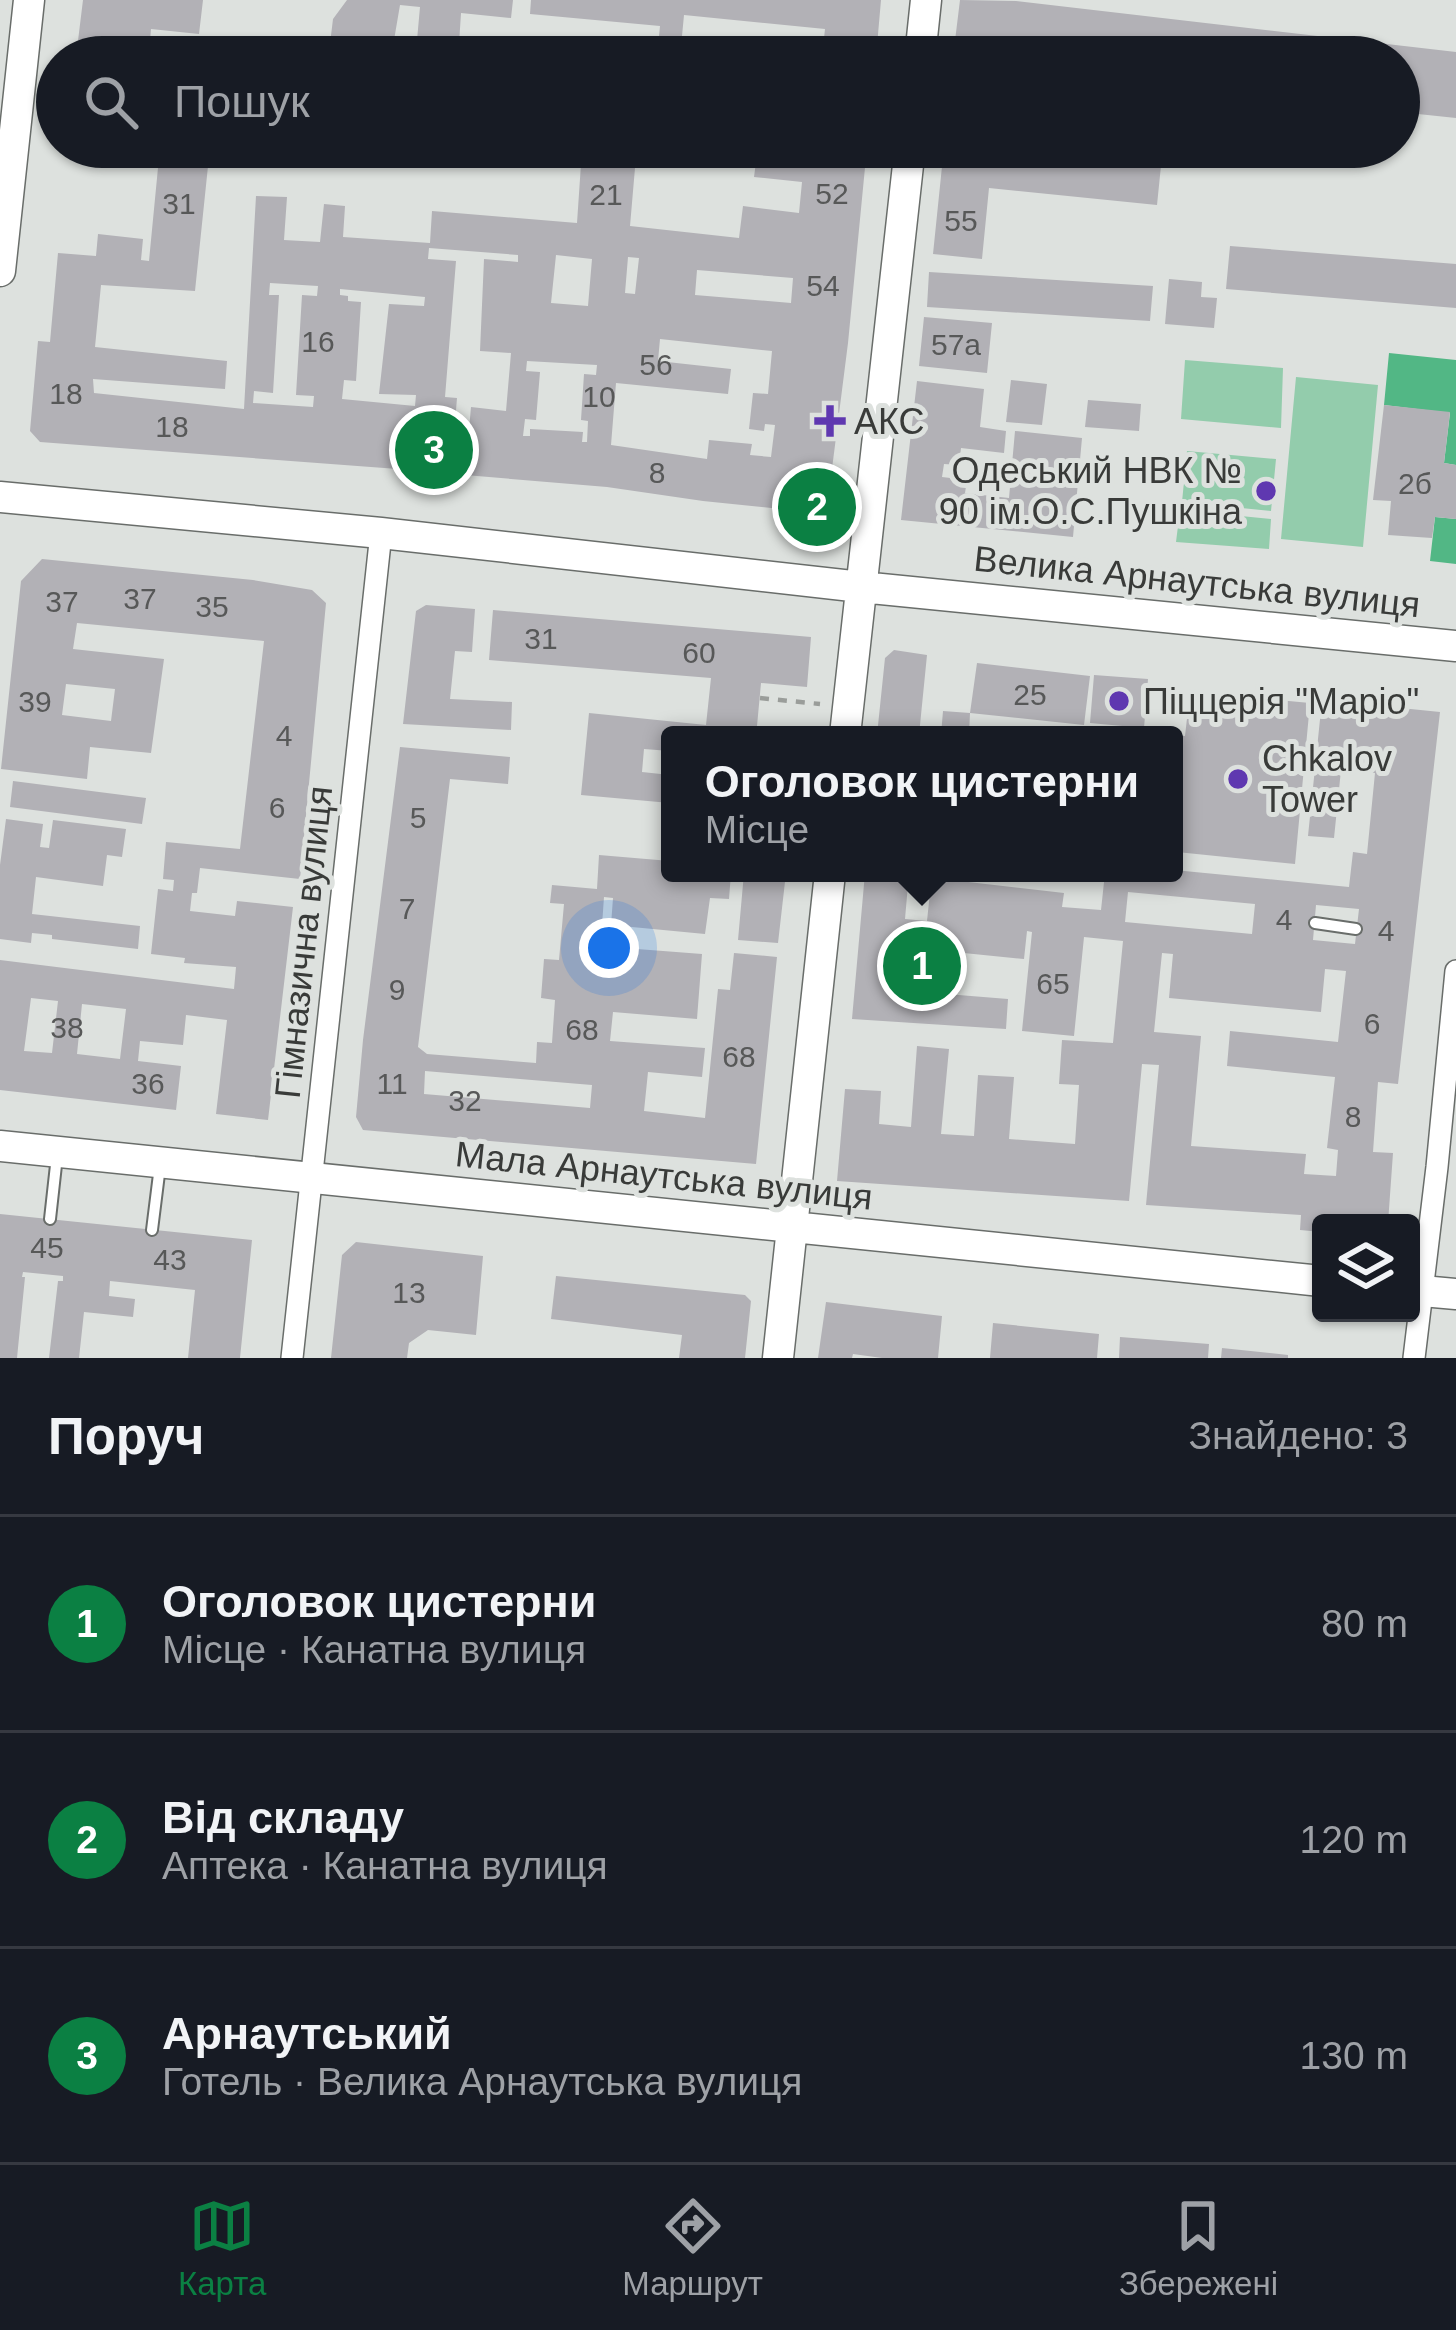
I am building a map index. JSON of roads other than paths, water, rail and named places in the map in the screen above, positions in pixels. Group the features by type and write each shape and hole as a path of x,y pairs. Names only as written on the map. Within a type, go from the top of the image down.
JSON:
{"main road":[{"path":"0,271 29,0"},
{"path":"922,36 926,0"},
{"path":"847,721 908,168"},
{"name":"Велика Арнаутська вулиця","path":"0,497 1456,646"},
{"path":"778,1358 829,882"},
{"name":"Мала Арнаутська вулиця","path":"0,1146 1312,1280"},
{"path":"1420,1290 1456,1294"}],"street":[{"name":"Гімназична вулиця","path":"292,1358 381,533"},
{"path":"1420,1265 1456,971"},
{"path":"1414,1358 1416,1322"}],"lane":[{"path":"1315,923 1356,929"},
{"path":"50,1219 58,1152"},
{"path":"152,1229 160,1163"}],"place":[{"name":"АКС","path":"830,421"},
{"name":"Арнаутський","path":"434,450"},
{"name":"Одеський НВК № 90 ім.О.С.Пушкіна","path":"1266,491"},
{"name":"Від складу","path":"817,507"},
{"name":"Піццерія \"Маріо\"","path":"1119,701"},
{"name":"Chkalov Tower","path":"1238,779"},
{"name":"Оголовок цистерни","path":"922,966"}]}
